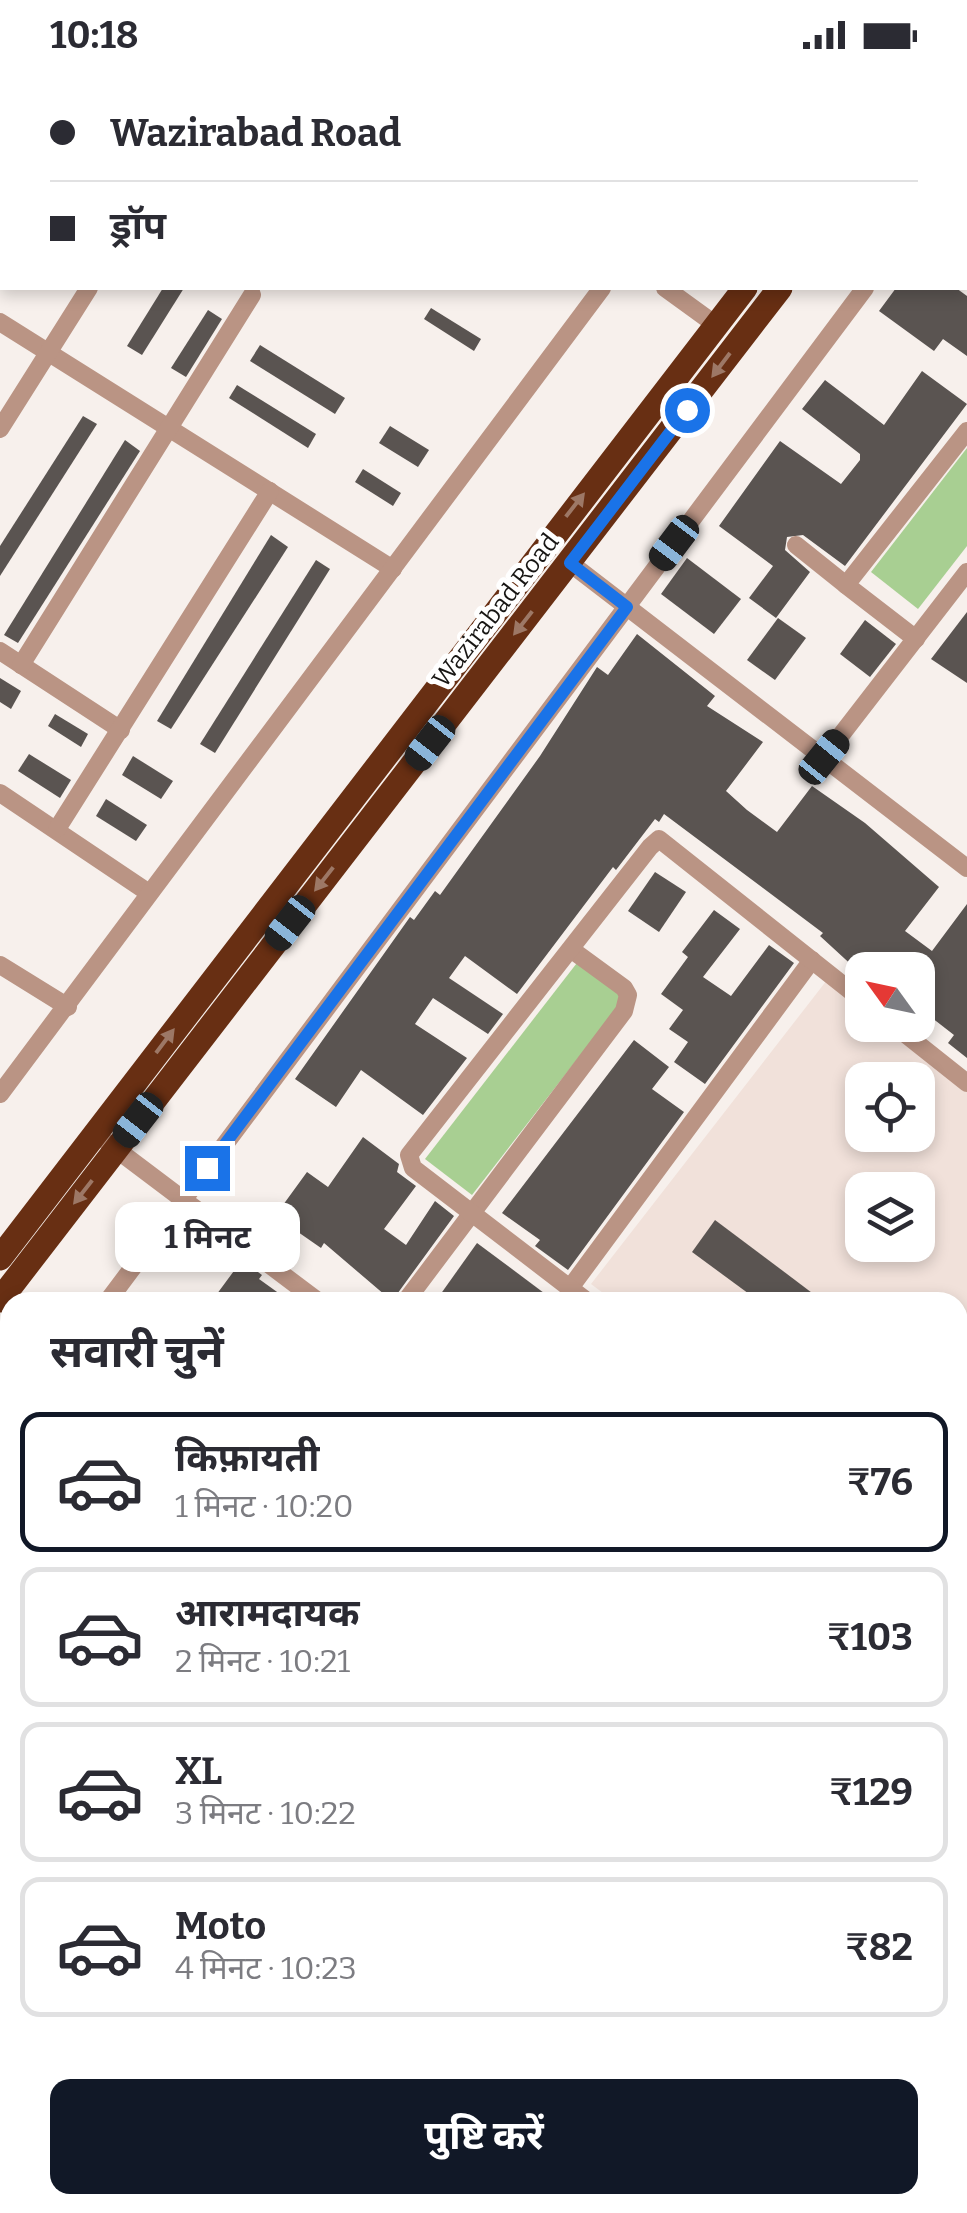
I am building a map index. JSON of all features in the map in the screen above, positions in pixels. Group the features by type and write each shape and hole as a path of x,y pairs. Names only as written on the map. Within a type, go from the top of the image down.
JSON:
{"highway":[{"name":"Wazirabad Road","path":"0,1258 743,290"},
{"name":"Wazirabad Road","path":"6,1292 778,290"}],"street":[{"path":"0,429 88,290"},
{"path":"0,1094 601,290"},
{"path":"668,290 716,325"},
{"path":"115,1292 864,290"},
{"path":"21,665 252,294"},
{"path":"0,322 393,568"},
{"path":"846,585 967,431"},
{"path":"57,830 270,491"},
{"path":"796,545 916,639"},
{"path":"570,563 967,868"},
{"path":"824,757 967,572"},
{"path":"0,652 121,730"},
{"path":"0,793 149,893"},
{"path":"575,1292 413,1168 409,1154 660,839 845,986"},
{"path":"413,1292 624,1012 628,995 624,988 572,950"},
{"path":"570,1288 812,960"},
{"path":"0,965 68,1007"},
{"path":"915,1042 967,1083"},
{"path":"94,1134 306,1292"}],"shaded area":[{"path":"827,980 845,994 845,1042 907,1042 932,1062 845,1062 845,1152 935,1152 935,1064 967,1089 967,1292 602,1292 591,1284"}],"green space":[{"path":"967,448 967,546 918,609 871,572"},
{"path":"580,959 627,995 472,1195 425,1159"}],"building":[{"path":"162,290 183,290 142,355 127,346"},
{"path":"895,290 959,290 967,296 967,356 943,339 934,351 879,311"},
{"path":"431,308 481,339 474,351 424,319"},
{"path":"208,310 222,319 186,377 171,368"},
{"path":"260,345 345,398 335,414 250,361"},
{"path":"922,371 967,404 845,566 803,535 787,537 785,550 810,572 776,618 749,598 773,566 719,526 780,441 841,484 860,460 860,454 802,409 825,380 884,425"},
{"path":"237,385 316,434 308,448 229,398"},
{"path":"83,416 97,424 0,576 0,546"},
{"path":"390,426 429,450 418,467 379,443"},
{"path":"125,440 140,451 18,643 4,635"},
{"path":"363,469 401,493 393,506 355,482"},
{"path":"271,535 288,547 171,729 157,721"},
{"path":"687,558 741,599 714,634 661,594"},
{"path":"316,560 330,569 215,753 200,744"},
{"path":"967,612 967,683 931,659"},
{"path":"778,618 806,638 775,680 747,660"},
{"path":"865,620 896,644 870,677 840,654"},
{"path":"637,634 715,696 707,706 763,742 726,791 777,832 812,786 865,823 939,887 905,931 932,951 967,904 967,1058 948,1043 954,1035 935,1020 935,952 845,952 845,959 820,936 823,933 664,814 659,822 655,819 616,870 613,867 517,994 465,956 449,978 503,1014 488,1034 433,998 415,1024 467,1058 423,1115 361,1070 336,1107 295,1079 410,917 414,920 435,891 440,895 540,756 597,667 608,675"},
{"path":"0,678 21,691 11,709 0,702"},
{"path":"55,714 88,734 81,747 48,726"},
{"path":"29,754 71,780 60,798 18,771"},
{"path":"133,756 173,781 161,799 122,775"},
{"path":"106,799 147,825 136,841 96,816"},
{"path":"655,872 686,892 659,932 628,911"},
{"path":"714,910 740,929 703,977 731,996 769,945 794,963 705,1084 674,1062 688,1042 669,1029 683,1010 661,994 688,957 682,952"},
{"path":"634,1040 669,1067 652,1089 684,1112 568,1270 535,1246 540,1240 502,1213"},
{"path":"363,1137 399,1164 397,1172 416,1186 384,1229 406,1245 435,1201 454,1216 399,1292 381,1292 324,1243 321,1248 275,1216 307,1172 328,1187"},
{"path":"715,1220 811,1292 746,1292 692,1252"},
{"path":"477,1243 543,1292 442,1292"},
{"path":"242,1260 277,1292 218,1292"}],"route":[{"path":"207,1168 627,607 570,563 687,410"}]}
